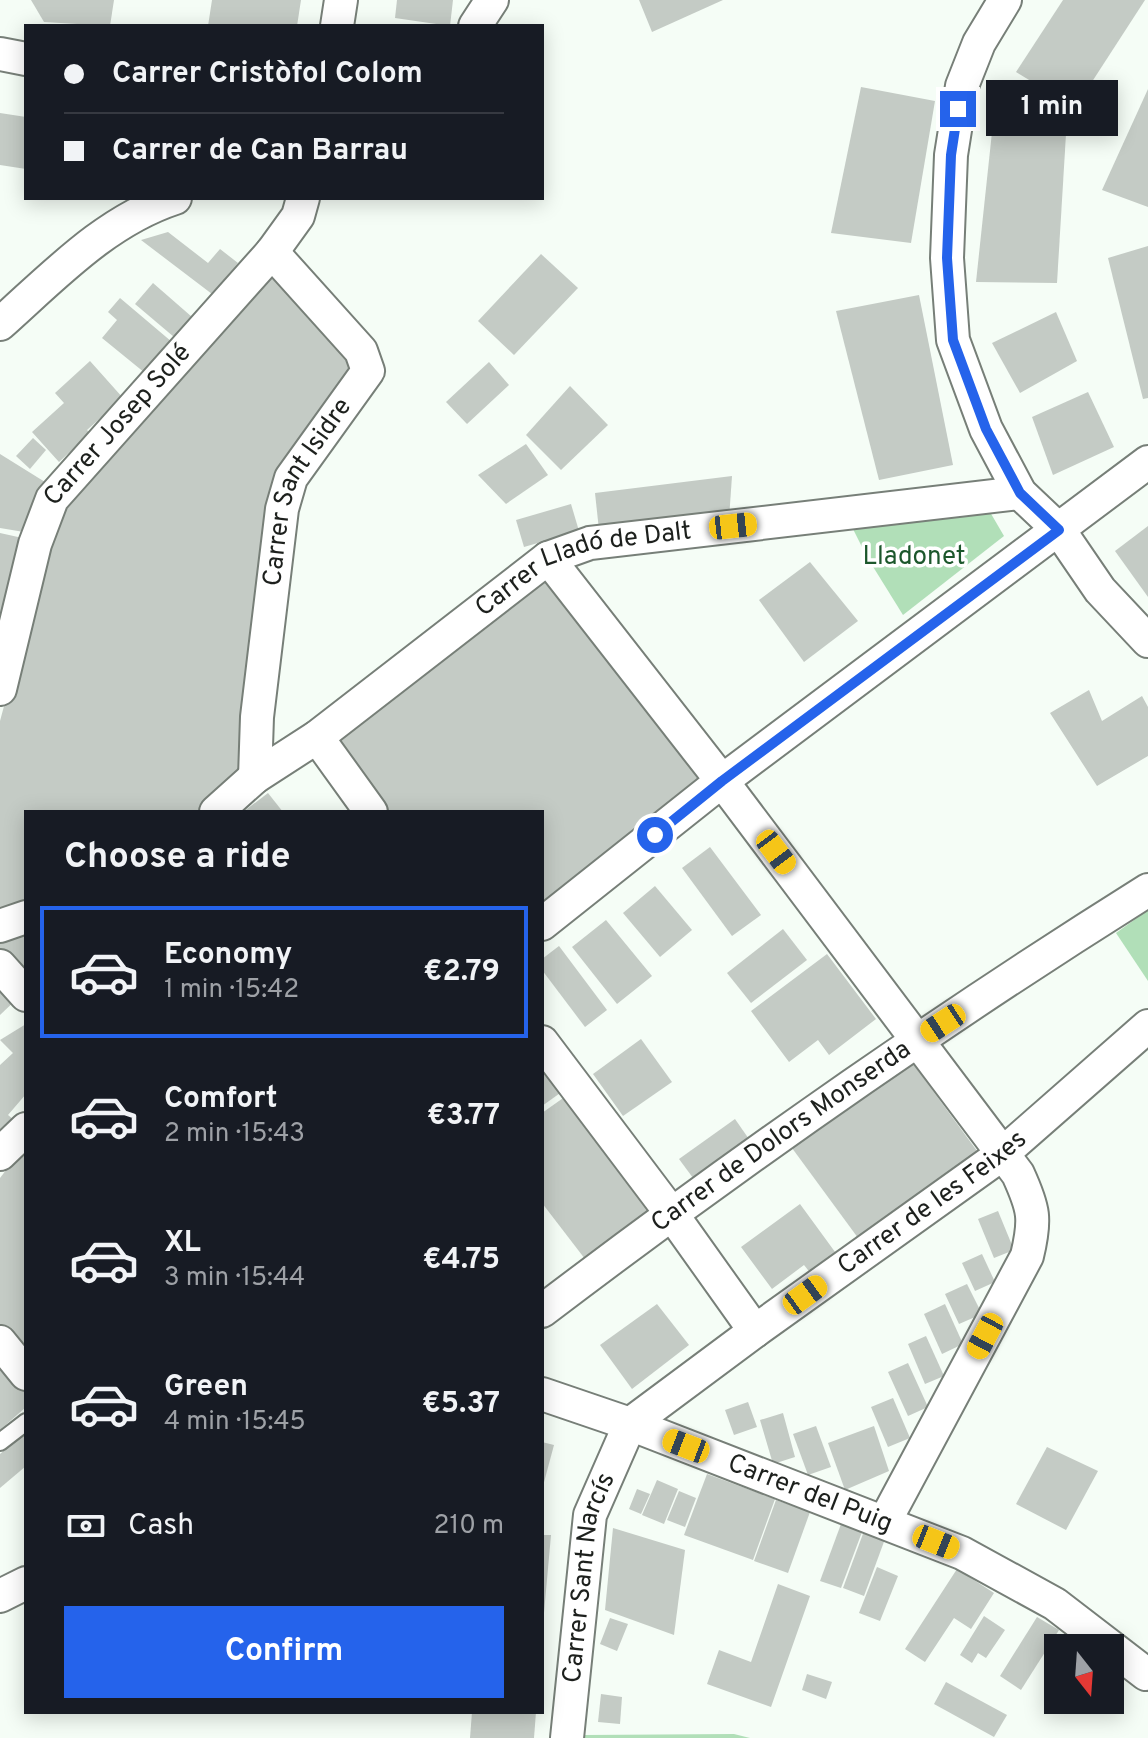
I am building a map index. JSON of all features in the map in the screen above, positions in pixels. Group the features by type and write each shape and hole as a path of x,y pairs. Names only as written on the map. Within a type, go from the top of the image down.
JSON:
{"street":[{"path":"337,24 341,0"},
{"path":"476,24 492,0"},
{"path":"1005,0 979,43 962,86 951,155 947,258 953,340 986,429 1020,493 1059,530 1100,590 1148,641"},
{"path":"0,54 24,59"},
{"path":"0,324 119,222 170,200"},
{"name":"Carrer Josep Solé","path":"0,689 35,544 52,499 272,252 298,216 302,200"},
{"name":"Carrer Sant Isidre","path":"255,777 257,717 282,509 291,478 368,371 361,351 272,252"},
{"path":"544,922 722,781 1148,462"},
{"name":"Carrer Lladó de Dalt","path":"218,810 255,777 317,737 548,558 590,543 1020,493"},
{"path":"548,558 722,781 1018,1174 1028,1196 1034,1225 1027,1256 885,1521"},
{"path":"317,737 370,810"},
{"name":"Carrer de Dolors Monserda","path":"544,1309 671,1213 917,1040 1148,890"},
{"path":"0,926 24,918"},
{"path":"0,966 24,993"},
{"name":"Carrer de les Feixes","path":"630,1424 1001,1155 1148,1026"},
{"path":"544,1045 755,1331"},
{"path":"0,1154 24,1131"},
{"path":"0,1342 24,1372"},
{"name":"Carrer del Puig","path":"544,1395 630,1424 962,1553 1055,1604 1146,1674"},
{"name":"Carrer Sant Narcís","path":"567,1738 590,1515 630,1424"},
{"path":"0,1596 24,1584"}],"lane":[{"path":"0,1442 24,1424"}],"green space":[{"name":"Lladonet","path":"990,512 1004,536 903,615 851,525"},
{"path":"1148,910 1148,981 1116,933"},
{"path":"734,1734 750,1738 585,1738 585,1735"}],"building":[{"path":"31,0 114,0 110,24 44,22"},
{"path":"212,0 301,0 297,24 208,24"},
{"path":"397,0 453,0 450,24 395,18"},
{"path":"639,0 723,0 652,32"},
{"path":"1063,0 1145,0 1075,108 1016,72"},
{"path":"861,87 935,101 911,243 831,233"},
{"path":"1148,89 1148,207 1102,190"},
{"path":"0,113 24,117 24,169 0,165"},
{"path":"992,132 1066,134 1057,283 976,282"},
{"path":"168,232 208,263 220,249 238,263 212,294 141,240"},
{"path":"1148,246 1148,398 1143,399 1108,258"},
{"path":"541,254 578,288 514,355 478,321"},
{"path":"270,271 357,369 278,471 245,774 205,810 24,810 24,904 0,915 0,721 59,502"},
{"path":"153,283 192,317 174,337 135,304"},
{"path":"919,295 953,465 879,480 836,311"},
{"path":"120,298 172,342 145,373 102,338 117,320 108,312"},
{"path":"1056,312 1077,361 1020,393 992,343"},
{"path":"90,361 123,398 87,430 90,433 59,462 32,432 64,403 55,393"},
{"path":"489,362 509,385 467,424 446,402"},
{"path":"570,386 608,425 561,470 526,435"},
{"path":"1088,392 1114,447 1053,475 1032,417"},
{"path":"33,438 46,450 30,469 16,456"},
{"path":"526,444 548,475 506,504 478,475"},
{"path":"0,454 45,482 30,533 0,528"},
{"path":"732,476 729,519 599,530 595,493"},
{"path":"571,504 579,531 524,547 516,520"},
{"path":"1148,526 1148,597 1115,551"},
{"path":"0,533 27,539 0,646"},
{"path":"810,562 858,621 804,662 759,600"},
{"path":"546,567 714,780 544,913 544,810 379,810 326,739"},
{"path":"1089,690 1102,721 1142,696 1148,707 1148,756 1097,786 1050,713"},
{"path":"268,793 281,810 246,810"},
{"path":"710,847 761,915 732,936 682,868"},
{"path":"655,886 692,930 660,957 623,913"},
{"path":"606,920 652,976 617,1004 572,947"},
{"path":"24,926 24,982 0,954 0,937"},
{"path":"783,929 807,960 751,1003 727,973"},
{"path":"559,946 607,1010 585,1027 544,973 544,957"},
{"path":"827,954 876,1019 829,1055 818,1040 789,1062 751,1011"},
{"path":"0,974 20,996 0,1015"},
{"path":"24,1025 24,1096 8,1115 14,1120 0,1136 0,1065 13,1053 0,1040"},
{"path":"641,1039 672,1082 623,1116 593,1074"},
{"path":"911,1061 980,1155 861,1242 792,1148"},
{"path":"544,1066 563,1091 544,1105"},
{"path":"566,1096 651,1209 585,1259 544,1206 544,1112"},
{"path":"735,1119 751,1142 696,1182 679,1159"},
{"path":"24,1147 24,1361 0,1331 0,1178"},
{"path":"800,1204 838,1256 812,1275 804,1265 772,1289 741,1247"},
{"path":"998,1211 1014,1250 994,1258 978,1219"},
{"path":"982,1254 995,1282 975,1291 962,1263"},
{"path":"967,1284 982,1314 959,1324 945,1294"},
{"path":"657,1304 689,1345 632,1389 600,1345"},
{"path":"945,1304 963,1344 942,1354 924,1314"},
{"path":"926,1336 944,1376 925,1384 908,1344"},
{"path":"908,1363 928,1407 908,1416 888,1372"},
{"path":"0,1365 24,1392 24,1409 0,1430"},
{"path":"893,1398 910,1438 888,1447 871,1407"},
{"path":"748,1402 757,1427 734,1435 725,1410"},
{"path":"783,1413 795,1457 773,1464 760,1420"},
{"path":"816,1426 831,1467 808,1475 793,1434"},
{"path":"874,1426 889,1471 845,1490 828,1443"},
{"path":"24,1434 24,1468 0,1488 0,1454"},
{"path":"544,1442 554,1445 544,1482"},
{"path":"1047,1447 1098,1471 1066,1530 1016,1504"},
{"path":"707,1474 775,1499 753,1560 684,1535"},
{"path":"657,1480 678,1489 664,1524 642,1515"},
{"path":"637,1489 650,1494 641,1514 629,1509"},
{"path":"679,1491 696,1498 685,1527 667,1520"},
{"path":"776,1500 810,1512 788,1573 754,1561"},
{"path":"841,1524 862,1532 841,1588 820,1581"},
{"path":"613,1528 685,1550 674,1635 605,1610"},
{"path":"864,1531 885,1539 864,1596 843,1588"},
{"path":"544,1535 551,1535 544,1613"},
{"path":"877,1567 898,1576 880,1621 859,1613"},
{"path":"957,1569 994,1593 971,1629 954,1618 925,1662 905,1649"},
{"path":"778,1584 810,1596 771,1707 707,1684 719,1650 751,1662"},
{"path":"984,1616 1005,1630 986,1658 978,1653 972,1663 960,1655"},
{"path":"1037,1617 1059,1630 1056,1634 1044,1634 1044,1654 1021,1690 1000,1676"},
{"path":"610,1618 628,1624 617,1651 600,1644"},
{"path":"807,1674 832,1682 826,1699 802,1690"},
{"path":"946,1682 1007,1715 994,1737 934,1704"},
{"path":"601,1694 622,1697 620,1724 598,1722"},
{"path":"472,1714 536,1714 534,1738 470,1738"}],"route":[{"path":"655,835 722,781 1059,530 1020,493 986,429 953,340 947,258 951,155 958,109"}]}
